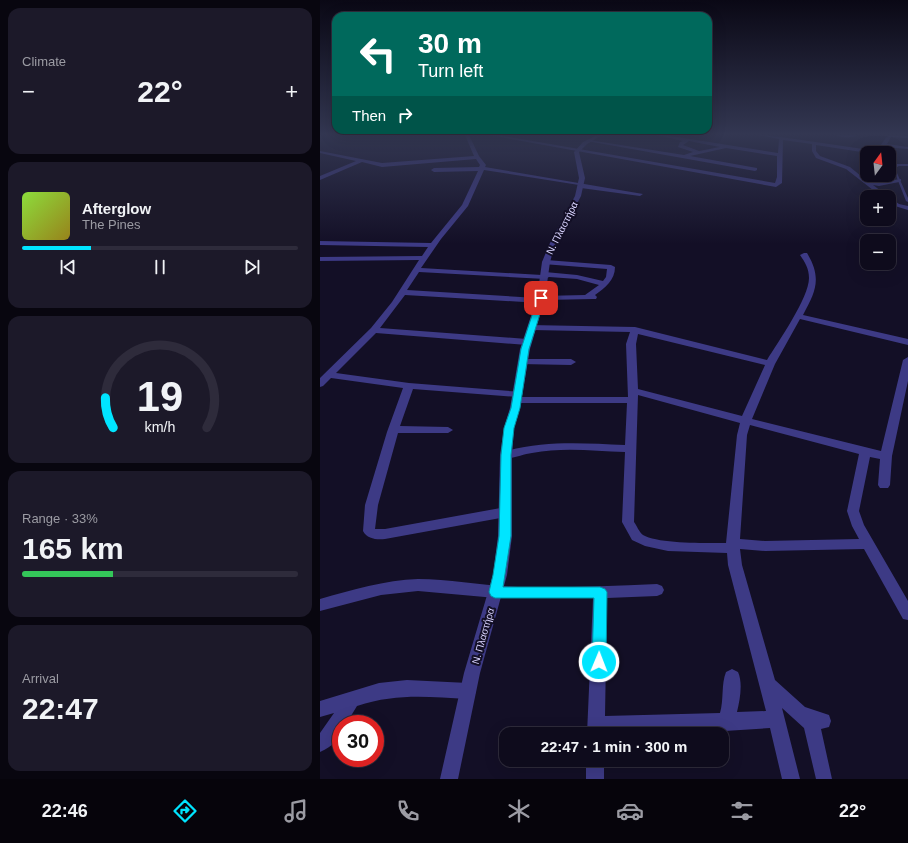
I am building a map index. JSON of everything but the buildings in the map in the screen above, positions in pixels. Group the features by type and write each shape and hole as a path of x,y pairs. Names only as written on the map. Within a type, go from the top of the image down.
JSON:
{"street":[{"path":"320,178 336,171"},
{"path":"320,384 374,330 396,303 433,245 465,206 480,171"},
{"path":"502,171 640,194"},
{"name":"Ν. Πλαστήρα","path":"449,779 468,691 495,592 503,549 506,512 506,455 509,428 517,397 522,362 540,300 546,262 552,245 578,196 582,178 580,171"},
{"path":"698,171 776,185 778,185 780,171"},
{"path":"852,171 860,179 869,183 879,184 899,180"},
{"path":"869,183 871,187 876,190"},
{"path":"896,204 908,208"},
{"path":"320,243 433,245"},
{"path":"791,779 768,685 735,566 733,546 742,435 746,421 770,364 804,305 814,279 812,267 804,255"},
{"path":"320,259 425,258"},
{"path":"546,262 611,267 611,276 604,284 587,297"},
{"path":"416,270 577,277 604,284"},
{"path":"402,292 540,300 599,296"},
{"path":"798,316 908,342"},
{"path":"532,327 635,330 770,364"},
{"path":"374,330 527,342"},
{"path":"635,330 631,344 633,396 628,522 638,538 649,543 683,546 868,544"},
{"path":"884,486 886,456 908,360"},
{"path":"522,362 571,362"},
{"path":"329,375 409,386 517,397 633,396 746,421 865,452 886,456"},
{"path":"409,386 394,429 368,518 369,531 372,533 395,532 506,512"},
{"path":"394,429 448,430"},
{"path":"506,455 524,449 541,446 631,449"},
{"path":"865,452 853,511 858,526 908,614"},
{"path":"320,605 364,593 417,585 495,592 600,592 657,590"},
{"path":"596,727 600,592"},
{"path":"726,721 731,703 732,677"},
{"path":"768,685 787,704 810,722 816,735 824,777"},
{"path":"320,709 379,691 408,688 468,691"},
{"path":"320,742 328,738 352,699"},
{"path":"800,714 823,721"},
{"path":"634,727 776,719"},
{"path":"595,767 595,779"}],"lane":[{"path":"896,171 908,201"}],"route":[{"path":"541,298 525,349 515,408 509,428 506,455 505,536 500,575 495,592 600,592 599,662"}]}
